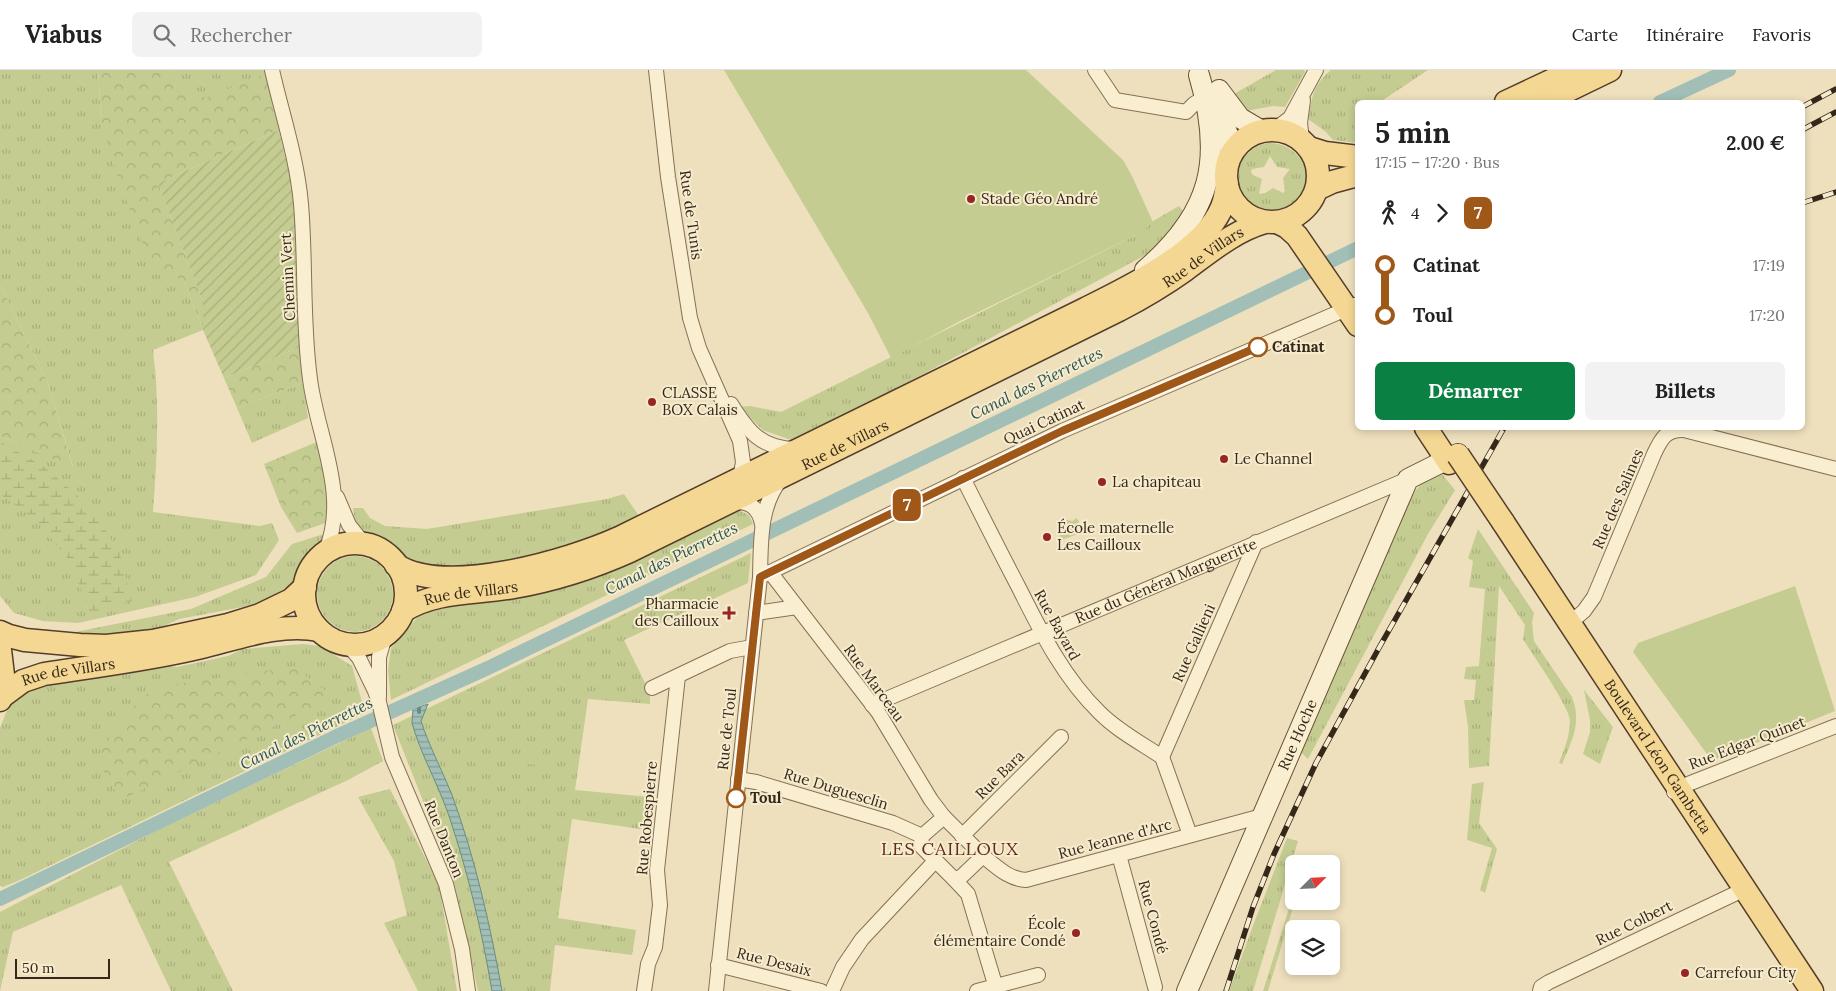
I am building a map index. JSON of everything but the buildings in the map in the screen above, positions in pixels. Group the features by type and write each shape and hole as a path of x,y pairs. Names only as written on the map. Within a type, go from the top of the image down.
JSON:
{"main road":[{"path":"1510,100 1574,70"},
{"path":"1548,100 1610,70"},
{"path":"1350,303 1311,247 1293,232 1272,222 1254,219 1241,211 1232,199 1227,184 1226,170 1231,155 1244,140 1268,130 1288,133 1306,144 1334,154 1355,157"},
{"path":"1306,144 1314,156 1318,168 1307,225 1311,247"},
{"path":"1272,222 1293,218 1332,182 1355,177"},
{"name":"Rue de Villars","path":"396,565 405,570 421,574 458,577 500,573 551,562 610,542 1107,298 1150,275 1198,240 1210,227 1224,202 1227,184"},
{"name":"Rue de Villars","path":"403,611 418,602 432,598 549,580 585,569 630,551 730,502 778,483 1126,306 1163,285 1230,238 1254,226 1272,222"},
{"path":"1428,430 1453,458 1498,526"},
{"path":"1441,430 1453,458"},
{"name":"Boulevard Léon Gambetta","path":"1498,526 1570,623 1675,791 1812,991"},
{"name":"Boulevard Léon Gambetta","path":"1498,526 1603,692 1675,791"},
{"path":"342,545 365,545 381,551 396,565 405,585 405,600 403,611 395,626 385,636 367,644 348,645 335,641 319,630 310,618 306,608 305,588 310,570 325,553 342,545"},
{"name":"Rue de Villars","path":"0,632 26,640 80,645 106,646 153,641 228,625 260,615 291,600 305,588"},
{"name":"Rue de Villars","path":"0,699 23,681 44,674 181,652 273,630 306,628 319,630"},
{"path":"0,650 3,675 0,699"},
{"name":"Boulevard Léon Gambetta","path":"1741,890 1802,991"}],"street":[{"name":"Chemin Vert","path":"272,70 298,183 302,217 309,377 326,445 332,482"},
{"name":"Rue de Tunis","path":"656,70 668,177 688,306 693,330 742,447 743,467 740,479"},
{"path":"1095,70 1115,100 1186,112 1205,97"},
{"path":"1200,72 1240,118 1268,130 1290,118 1316,70"},
{"path":"1107,298 1137,276 1168,249 1183,231 1195,211 1207,183 1211,142 1200,72"},
{"path":"1200,72 1226,128 1230,141 1231,155"},
{"path":"1306,87 1300,123 1306,144"},
{"name":"Quai Catinat","path":"765,575 1062,431 1350,303"},
{"name":"Rue de Tunis","path":"706,362 740,418 758,439 775,447 801,449"},
{"name":"Rue des Salines","path":"1570,623 1584,611 1594,597 1661,438 1668,432 1679,430 1691,431 1836,469"},
{"name":"Rue du Général Margueritte","path":"872,705 1408,479 1453,458"},
{"name":"Rue Bayard","path":"963,478 1041,633 1064,671 1100,714 1124,733 1162,756"},
{"name":"Rue Hoche","path":"1187,991 1408,479"},
{"path":"332,482 349,524 365,545"},
{"path":"325,553 334,529 332,482"},
{"path":"762,524 770,497 778,483"},
{"path":"730,502 745,502 756,508 762,524"},
{"name":"Rue de Toul","path":"716,991 756,613 765,575 760,559 762,524"},
{"name":"Rue Gallieni","path":"1162,756 1256,542"},
{"name":"Rue Marceau","path":"765,575 797,607 872,705 931,800 962,836"},
{"path":"756,613 797,607"},
{"path":"379,702 380,657 385,636"},
{"path":"348,645 359,658 379,702"},
{"path":"652,688 730,651 752,648"},
{"name":"Rue Robespierre","path":"644,991 648,964 656,942 660,904 657,870 678,676"},
{"name":"Rue Danton","path":"379,702 392,757 446,884 462,950 468,991"},
{"name":"Rue Edgar Quinet","path":"1675,791 1688,784 1836,726"},
{"name":"Rue Bara","path":"962,836 1061,737"},
{"path":"1162,756 1190,835"},
{"name":"Rue Duguesclin","path":"738,779 756,782 893,823 922,836"},
{"name":"Rue Jeanne d'Arc","path":"962,836 983,856 1007,874 1026,880 1262,816"},
{"path":"944,817 922,836 921,846 968,894 996,989"},
{"name":"Rue Condé","path":"1119,855 1155,987"},
{"path":"954,879 961,877 983,856"},
{"path":"832,991 843,967 862,939 935,861"},
{"name":"Rue Colbert","path":"1541,990 1549,982 1741,890"},
{"name":"Rue Desaix","path":"718,965 821,991"},
{"path":"977,991 996,989 1038,975"}],"green space":[{"path":"0,70 98,70 101,119 183,279 203,330 153,350 157,410 157,451 153,512 260,526 272,523 279,540 256,575 195,597 78,623 43,621 14,613 0,596 0,436 73,467 48,383 0,285"},
{"path":"98,70 174,70 180,84 206,98 266,73 279,130 158,183 203,302 203,330 183,279 154,274 116,172 101,119"},
{"path":"174,70 265,70 266,73 206,99 179,84"},
{"name":"Stade Géo André","path":"724,70 1026,70 1123,160 1153,222 1138,234 960,321 891,358 868,313"},
{"path":"1276,70 1304,70 1305,72 1285,107 1273,106 1246,111 1232,95"},
{"path":"1331,70 1428,70 1383,100 1355,100 1355,143 1333,140 1326,132 1308,119 1312,98 1317,86"},
{"path":"279,130 290,177 296,220 300,347 224,378 203,330 203,302 158,183"},
{"path":"1268,143 1278,144 1287,147 1300,159 1306,176 1305,186 1300,195 1290,204 1278,209 1263,209 1251,203 1243,194 1239,182 1239,170 1244,158 1253,149","holes":["1270,156 1277,167 1290,169 1283,178 1285,191 1283,193 1273,188 1259,194 1262,179 1253,175 1252,169 1264,167"]},
{"path":"1179,206 1187,216 1153,251 806,437 791,440 763,430 739,407 750,406 781,412 1138,234 1155,220"},
{"path":"0,285 48,383 73,468 0,436"},
{"path":"300,347 303,383 237,408 224,378"},
{"path":"303,383 308,418 252,443 237,408"},
{"path":"319,441 329,510 328,522 297,533 281,507 264,464"},
{"path":"1,442 46,468 91,508 119,551 132,601 90,613 71,563 37,521 0,494"},
{"path":"1442,474 1455,490 1428,534 1308,759 1301,752 1407,507 1421,484"},
{"path":"624,494 639,516 599,536 544,555 449,570 404,560 356,527 353,508 363,508 370,518 385,526 427,529 607,499"},
{"path":"736,509 749,515 753,524 391,700 388,670 391,648 422,612"},
{"path":"1076,518 1079,521 1078,534 1061,540 1059,531 1061,523 1067,520 1073,521"},
{"path":"1478,529 1534,613 1532,623 1534,641 1572,697 1575,706 1576,723 1562,764 1559,763 1569,732 1570,721 1568,714 1558,693 1523,639 1525,625 1499,586 1489,766 1469,768 1468,727 1464,700 1474,700 1476,680 1464,679 1466,667 1479,666 1485,589 1469,587 1473,561 1468,558"},
{"path":"327,533 306,559 295,582 259,604 179,619 162,627 104,639 75,632 191,609 266,577 292,544"},
{"path":"751,553 748,583 624,640 650,693 650,704 588,699 575,790 650,797 647,830 572,819 558,918 636,930 632,955 555,945 550,991 478,991 452,874 393,725"},
{"path":"348,556 362,556 376,562 387,573 393,587 390,609 382,621 362,632 348,632 334,626 323,615 317,601 317,587 323,573 334,562"},
{"path":"1795,586 1835,711 1712,761 1633,652 1638,643"},
{"path":"303,644 320,646 352,666 365,713 20,880 3,887 0,886 0,728 9,705 37,686 91,679 162,665 177,667 228,656 243,649"},
{"path":"294,667 334,697 121,800 96,759 127,712 155,687"},
{"path":"1584,690 1613,727 1600,764 1583,754 1590,732 1590,720"},
{"path":"371,728 383,761 348,780 169,862 233,991 171,991 121,885 13,932 0,991 0,912 154,832"},
{"path":"528,741 544,743 542,765 526,764"},
{"path":"1484,782 1479,823 1497,849 1485,893 1480,890 1492,848 1467,840 1472,784"},
{"path":"390,789 439,885 457,991 418,991 384,923 407,915 394,861 358,797"},
{"path":"1287,838 1298,841 1294,855 1285,855 1285,884 1253,991 1229,991"},
{"path":"1289,910 1292,910 1289,920 1285,920"},
{"path":"1285,921 1285,934 1268,991 1263,991"}],"water":[{"path":"428,704 421,721 452,795 468,843 487,916 502,991 492,991 479,924 462,859 445,804 420,747 412,723 413,709"}],"waterway":[{"name":"Canal des Pierrettes","path":"1664,100 1729,70"},
{"name":"Canal des Pierrettes","path":"0,899 337,736 488,668 1355,249"},
{"path":"419,699 419,712"}],"railway":[{"path":"1805,105 1836,89"},
{"path":"1805,128 1836,112"},
{"path":"1805,202 1836,192"},
{"path":"1226,991 1253,907 1274,854 1316,763 1503,430"}],"bus line":[{"name":"7","path":"736,798 760,577 1062,431 1258,347"}],"place":[{"name":"Stade Géo André","path":"971,199"},
{"name":"Catinat","path":"1258,347"},
{"name":"CLASSE BOX Calais","path":"652,402"},
{"name":"Le Channel","path":"1224,459"},
{"name":"La chapiteau","path":"1102,482"},
{"name":"École maternelle Les Cailloux","path":"1047,537"},
{"name":"Pharmacie des Cailloux","path":"729,613"},
{"name":"Toul","path":"736,798"},
{"name":"École élémentaire Condé","path":"1076,933"},
{"name":"Carrefour City","path":"1685,973"}],"district":[{"name":"LES CAILLOUX","path":"950,849"}]}
